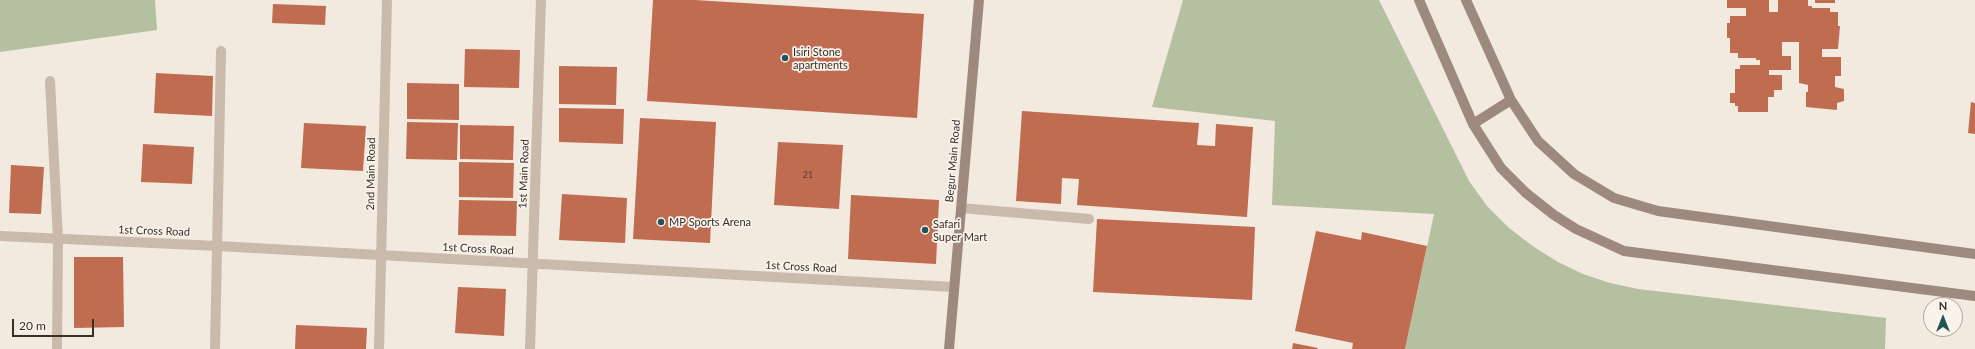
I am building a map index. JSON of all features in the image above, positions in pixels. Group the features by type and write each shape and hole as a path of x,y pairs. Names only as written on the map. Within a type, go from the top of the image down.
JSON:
{"main road":[{"name":"Begur Main Road","path":"949,349 979,0"},
{"path":"1419,0 1473,124 1501,168 1526,193 1554,215 1576,229 1624,250 1975,296"},
{"path":"1466,0 1511,100 1538,141 1555,159 1593,187 1614,198 1635,205 1672,213 1975,254"},
{"path":"1473,124 1511,100"}],"street":[{"name":"2nd Main Road","path":"378,349 382,256 387,0"},
{"name":"1st Main Road","path":"530,349 541,0"},
{"path":"215,349 221,51"},
{"path":"50,81 58,239 57,349"},
{"path":"961,208 1088,219"},
{"name":"1st Cross Road","path":"0,236 218,246 954,287"}],"green space":[{"path":"0,0 155,0 157,30 0,52"},
{"path":"1183,0 1379,0 1469,181 1487,206 1509,228 1534,247 1558,262 1583,274 1610,283 1638,289 1886,318 1885,349 1405,349 1434,214 1272,205 1275,121 1152,107"}],"building":[{"name":"Isiri Stone apartments","path":"653,0 695,0 924,14 917,118 647,101"},
{"path":"1727,0 1769,0 1769,12 1778,12 1778,0 1808,0 1808,6 1812,6 1812,8 1830,8 1830,12 1838,12 1838,26 1840,26 1838,49 1822,49 1822,57 1841,57 1841,76 1835,76 1835,87 1844,89 1844,101 1837,103 1837,110 1806,107 1806,92 1808,92 1808,85 1799,83 1799,42 1782,42 1782,56 1791,56 1791,70 1769,70 1769,75 1782,75 1782,90 1774,90 1774,97 1768,97 1768,112 1738,112 1738,106 1735,106 1735,103 1730,103 1730,93 1735,93 1735,69 1740,69 1740,65 1760,65 1760,60 1756,60 1756,58 1738,58 1738,53 1730,53 1730,38 1727,38 1727,23 1730,23 1730,16 1746,16 1746,8 1727,8"},
{"path":"1815,0 1835,0 1835,3 1815,3"},
{"path":"273,4 326,6 325,25 272,23"},
{"path":"465,49 520,50 519,88 464,87"},
{"path":"559,66 617,67 616,105 559,104"},
{"path":"156,73 213,76 212,116 154,113"},
{"path":"407,83 459,84 459,120 407,119"},
{"path":"1971,102 1975,103 1975,134 1968,133"},
{"path":"559,108 624,109 623,144 559,142"},
{"path":"1022,111 1199,123 1197,145 1215,146 1216,124 1253,127 1247,217 1077,205 1079,179 1062,178 1061,204 1016,201"},
{"path":"640,118 716,122 710,243 633,239"},
{"path":"407,122 458,123 457,160 406,159"},
{"path":"304,123 366,126 363,171 301,168"},
{"path":"460,125 514,126 513,160 460,159"},
{"path":"778,142 843,145 839,209 774,205"},
{"path":"143,144 194,147 192,184 141,182"},
{"path":"459,162 514,163 513,198 459,197"},
{"path":"11,165 44,167 41,214 9,213"},
{"path":"562,194 627,198 625,243 559,240"},
{"path":"851,195 939,200 936,264 848,259"},
{"path":"459,200 517,201 516,236 458,235"},
{"path":"1097,219 1255,227 1252,300 1093,292"},
{"path":"1316,231 1361,240 1362,232 1427,246 1405,349 1352,349 1353,343 1295,331"},
{"path":"74,257 123,257 124,327 74,328"},
{"path":"458,287 506,289 504,336 455,333"},
{"path":"296,325 367,328 366,349 295,349"},
{"path":"1293,343 1318,348 1292,349"}],"place":[{"name":"Isiri Stone apartments","path":"785,58"},
{"name":"MP Sports Arena","path":"661,222"},
{"name":"Safari Super Mart","path":"925,230"}]}
